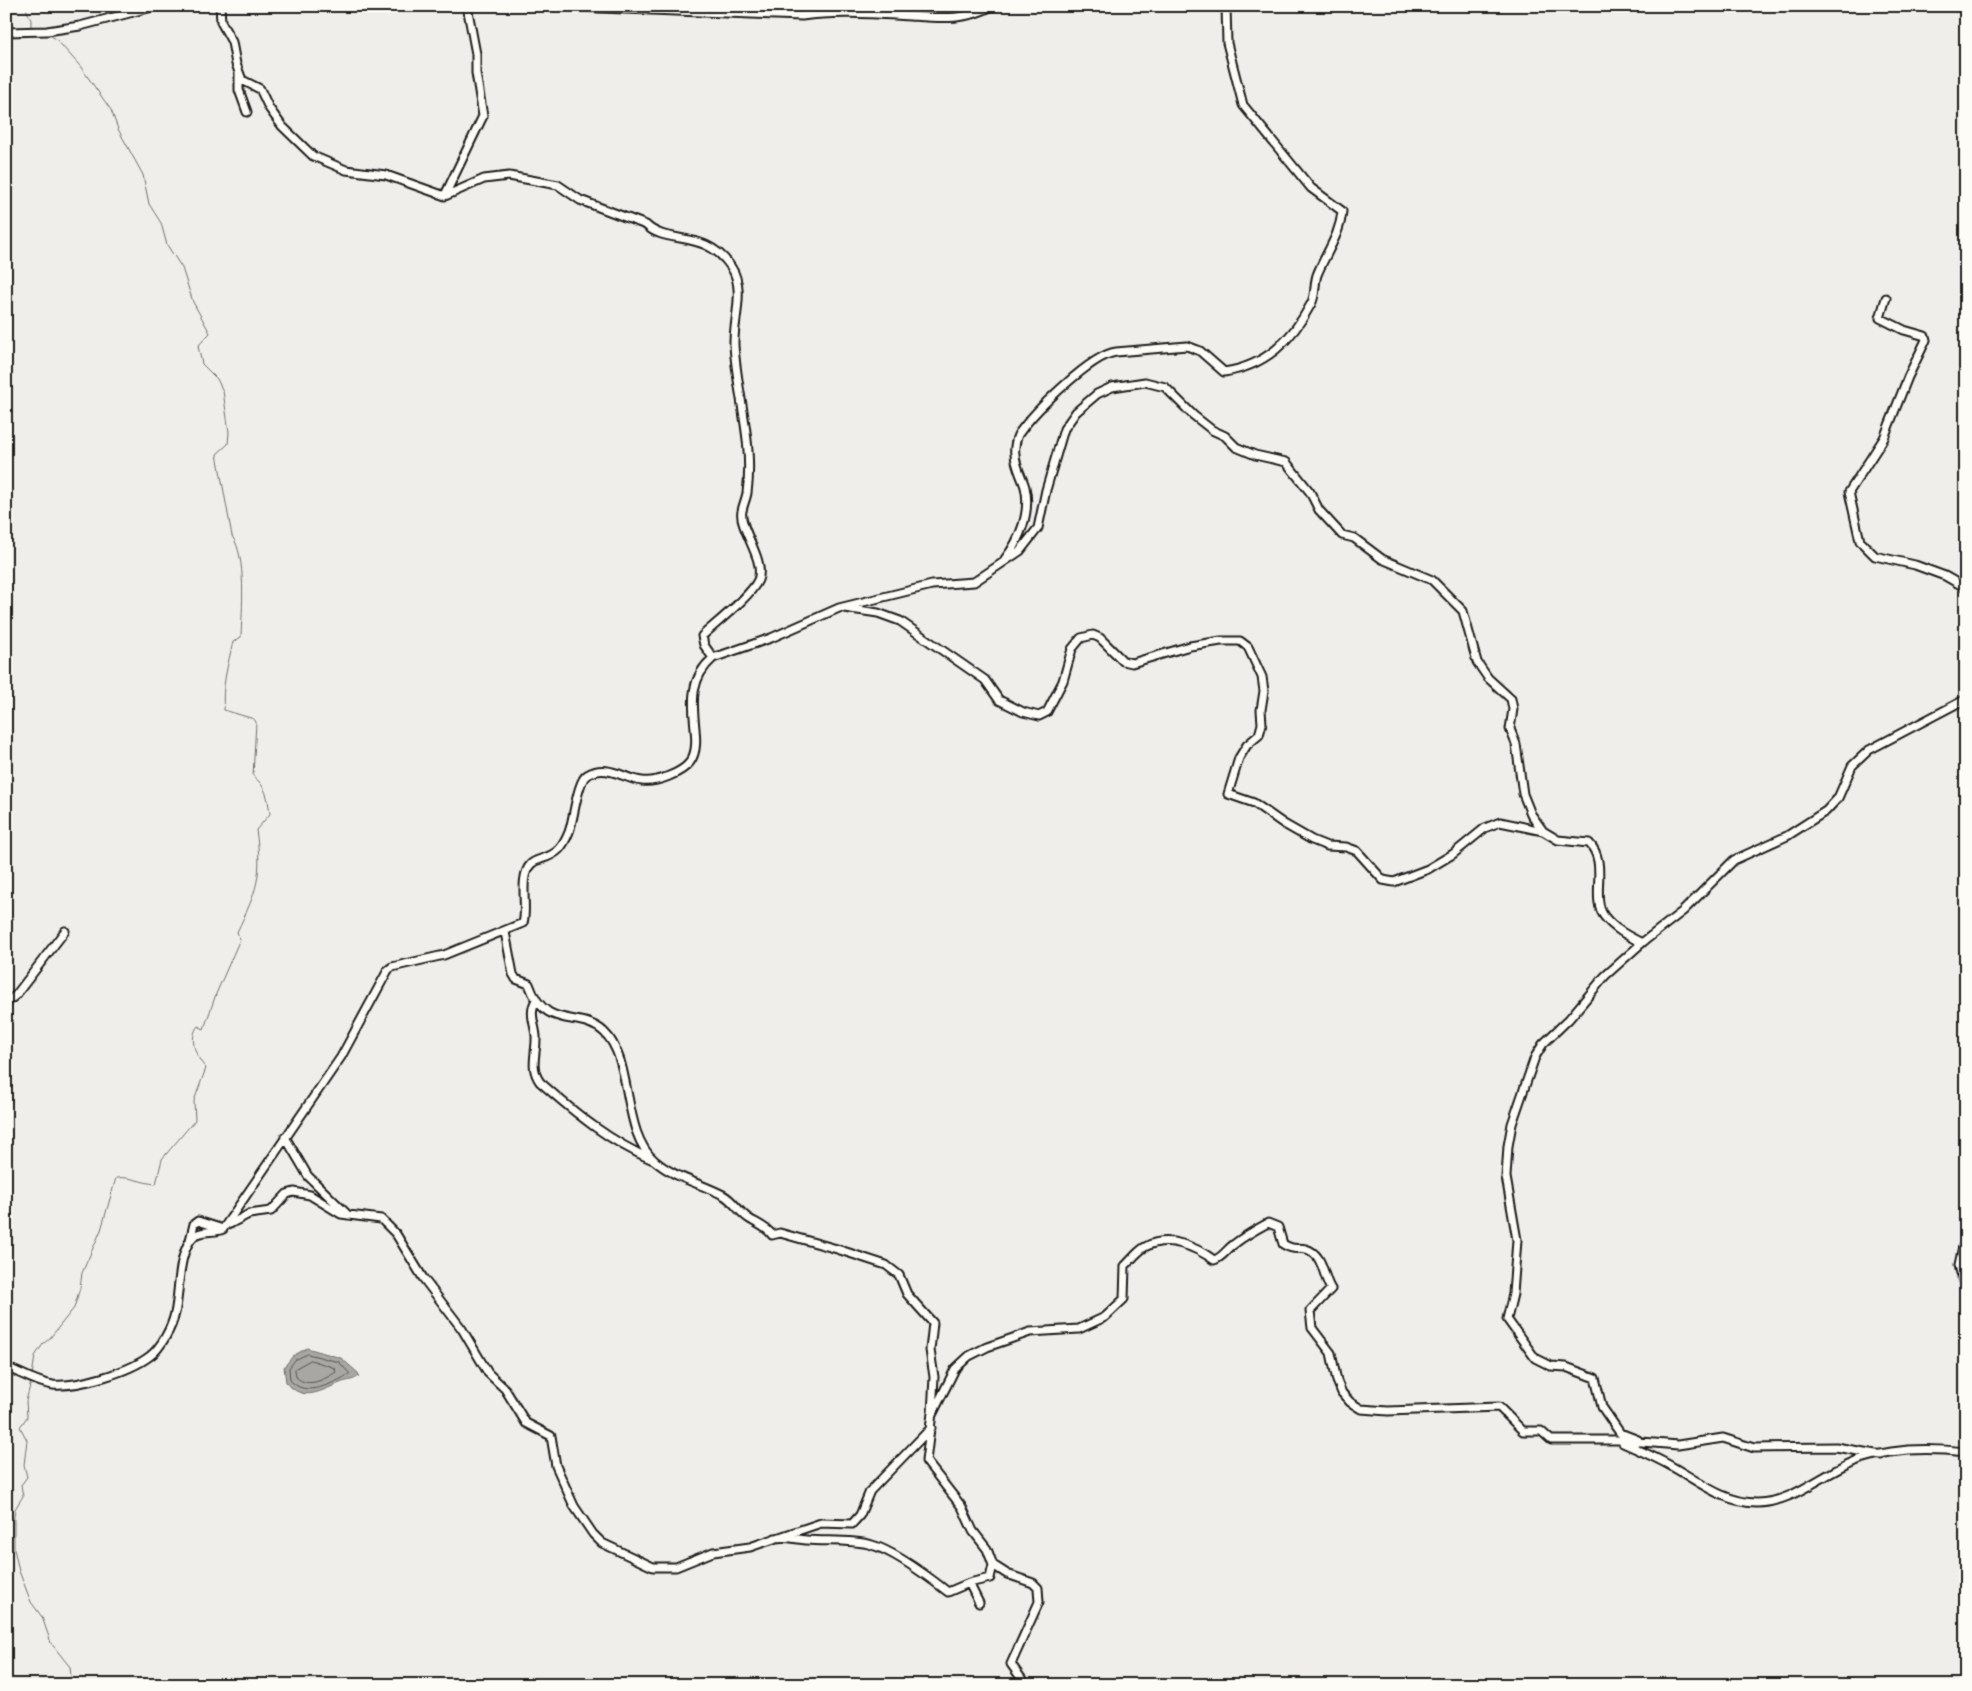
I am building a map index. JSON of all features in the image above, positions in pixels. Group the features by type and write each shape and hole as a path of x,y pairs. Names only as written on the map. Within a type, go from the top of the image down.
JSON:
{"street":[{"path":"6,32 47,31 72,27 156,6"},
{"path":"220,6 221,22 232,42 239,72 239,90 247,112"},
{"path":"445,196 482,120 483,113 476,73 476,54 467,6"},
{"path":"550,6 802,16 826,13 934,18 964,18 992,6"},
{"path":"771,15 782,6"},
{"path":"1002,563 1014,547 1026,516 1026,490 1015,454 1018,434 1065,384 1107,353 1116,352 1187,346 1200,350 1224,372 1251,366 1265,360 1297,330 1312,304 1314,284 1335,242 1341,226 1342,211 1311,188 1243,105 1227,43 1226,6"},
{"path":"239,72 245,82 260,89 282,126 313,156 346,170 386,175 445,196 467,184 498,176 509,176 558,185 580,200 646,225 651,230 695,241 715,249 736,275 738,285 734,344 745,416 749,462 747,493 741,513 747,533 753,544 759,576 752,588 738,604 702,636 704,645 713,658"},
{"path":"1886,298 1880,318 1904,330 1925,336 1926,340 1908,376 1884,438 1849,492 1860,541 1875,556 1915,564 1945,576 1966,588"},
{"path":"224,1229 341,1057 388,970 392,967 431,960 466,947 492,934 505,932 524,921 525,883 531,864 551,856 564,845 580,785 586,776 596,772 618,772 641,781 648,781 674,774 691,761 694,749 694,695 704,666 713,658 770,638 839,608 932,585 974,582 1020,551 1038,528 1046,490 1064,429 1076,412 1098,394 1112,387 1145,382 1165,387 1193,415 1212,430 1225,436 1236,447 1256,455 1286,462 1310,492 1318,510 1342,535 1354,538 1382,559 1432,580 1463,611 1477,662 1488,678 1511,700 1513,709 1510,729 1516,744 1524,794 1531,814 1542,831"},
{"path":"839,608 878,613 900,621 985,680 999,700 1022,712 1039,716 1046,712 1063,681 1072,649 1081,638 1093,635 1100,638 1122,661 1132,663 1190,646 1221,641 1240,641 1248,647 1262,677 1264,691 1261,710 1262,724 1259,735 1247,745 1239,758 1228,794 1254,803 1284,824 1312,840 1327,846 1346,847 1357,851 1383,880 1394,882 1428,869 1453,854 1485,828 1500,822 1542,831 1558,840 1589,842 1593,847 1600,882 1599,906 1604,917 1619,931 1642,943"},
{"path":"1645,1443 1620,1433 1602,1407 1595,1378 1566,1367 1551,1366 1535,1358 1507,1319 1514,1294 1517,1240 1506,1177 1512,1124 1535,1058 1543,1044 1569,1018 1605,976 1683,910 1734,860 1787,836 1826,811 1838,798 1852,766 1869,750 1966,699"},
{"path":"6,1003 16,995 66,930"},
{"path":"505,932 512,974 516,979 528,984 536,1002 558,1017 596,1027 604,1032 613,1043 622,1068 638,1131 644,1146 654,1160"},
{"path":"536,1002 532,1010 536,1038 533,1058 536,1076 540,1082 581,1118 632,1151 654,1160 684,1179 725,1196 746,1217 772,1235 784,1234 876,1261 895,1271 903,1281 907,1294 933,1323 930,1350 934,1377 931,1428 926,1453 928,1466 962,1507 993,1565 1007,1574 1033,1583 1038,1588 1039,1602 1011,1664 1026,1685"},
{"path":"285,1137 308,1176 348,1215"},
{"path":"189,1245 196,1235 224,1229 235,1220 249,1214 271,1210 292,1192 310,1195 336,1212 381,1219 396,1234 423,1278 462,1330 488,1373 505,1389 526,1423 551,1436 554,1442 553,1456 564,1485 585,1524 602,1543 653,1567 676,1568 712,1552 750,1548 821,1523 852,1524 860,1515 870,1491 931,1428"},
{"path":"6,1367 51,1385 83,1382 114,1373 152,1355 174,1318 180,1275 192,1230 198,1221 224,1229"},
{"path":"932,1415 955,1369 969,1356 1015,1336 1030,1332 1080,1329 1105,1317 1124,1299 1125,1266 1143,1248 1152,1243 1179,1243 1195,1247 1214,1260 1246,1235 1268,1224 1278,1227 1283,1244 1297,1250 1306,1249 1314,1254 1323,1266 1325,1280 1331,1289 1310,1311 1312,1328 1332,1353 1337,1380 1342,1393 1350,1402 1361,1409 1388,1411 1499,1407 1523,1430 1541,1431 1551,1440 1618,1440 1678,1445 1723,1438 1754,1448 1836,1447 1881,1454"},
{"path":"1963,1246 1959,1265 1966,1294"},
{"path":"1618,1440 1673,1467 1711,1490 1735,1500 1756,1503 1773,1501 1808,1487 1860,1459 1881,1454 1935,1448 1966,1452"},
{"path":"776,1538 788,1536 805,1540 826,1539 872,1545 932,1579 948,1592 969,1583 987,1580 993,1565"},
{"path":"969,1583 979,1604"}],"water":[{"path":"307,1348 341,1358 359,1376 319,1392 305,1394 299,1392 286,1382 284,1367 293,1356"}],"waterway":[{"path":"25,6 31,20 31,27"},
{"path":"32,1376 35,1356 74,1308 82,1273 101,1230 116,1178 156,1184 162,1159 195,1120 194,1101 206,1068 196,1053 195,1031 198,1026 204,1029 216,994 240,939 237,932 257,883 259,860 256,830 270,814 266,793 253,776 256,722 254,719 224,710 223,702 224,685 233,642 241,637 242,570 237,545 232,536 217,454 228,444 229,432 223,391 217,379 202,364 198,346 210,333 193,302 182,268 167,245 161,223 149,204 143,175 118,129 111,110 80,66 56,39 48,34 33,35"},
{"path":"31,1382 26,1401 27,1417 20,1427 27,1440 24,1465 27,1477 21,1485 23,1496 15,1509 14,1549 19,1571 31,1602 42,1617 51,1643 70,1667 72,1685"}]}
